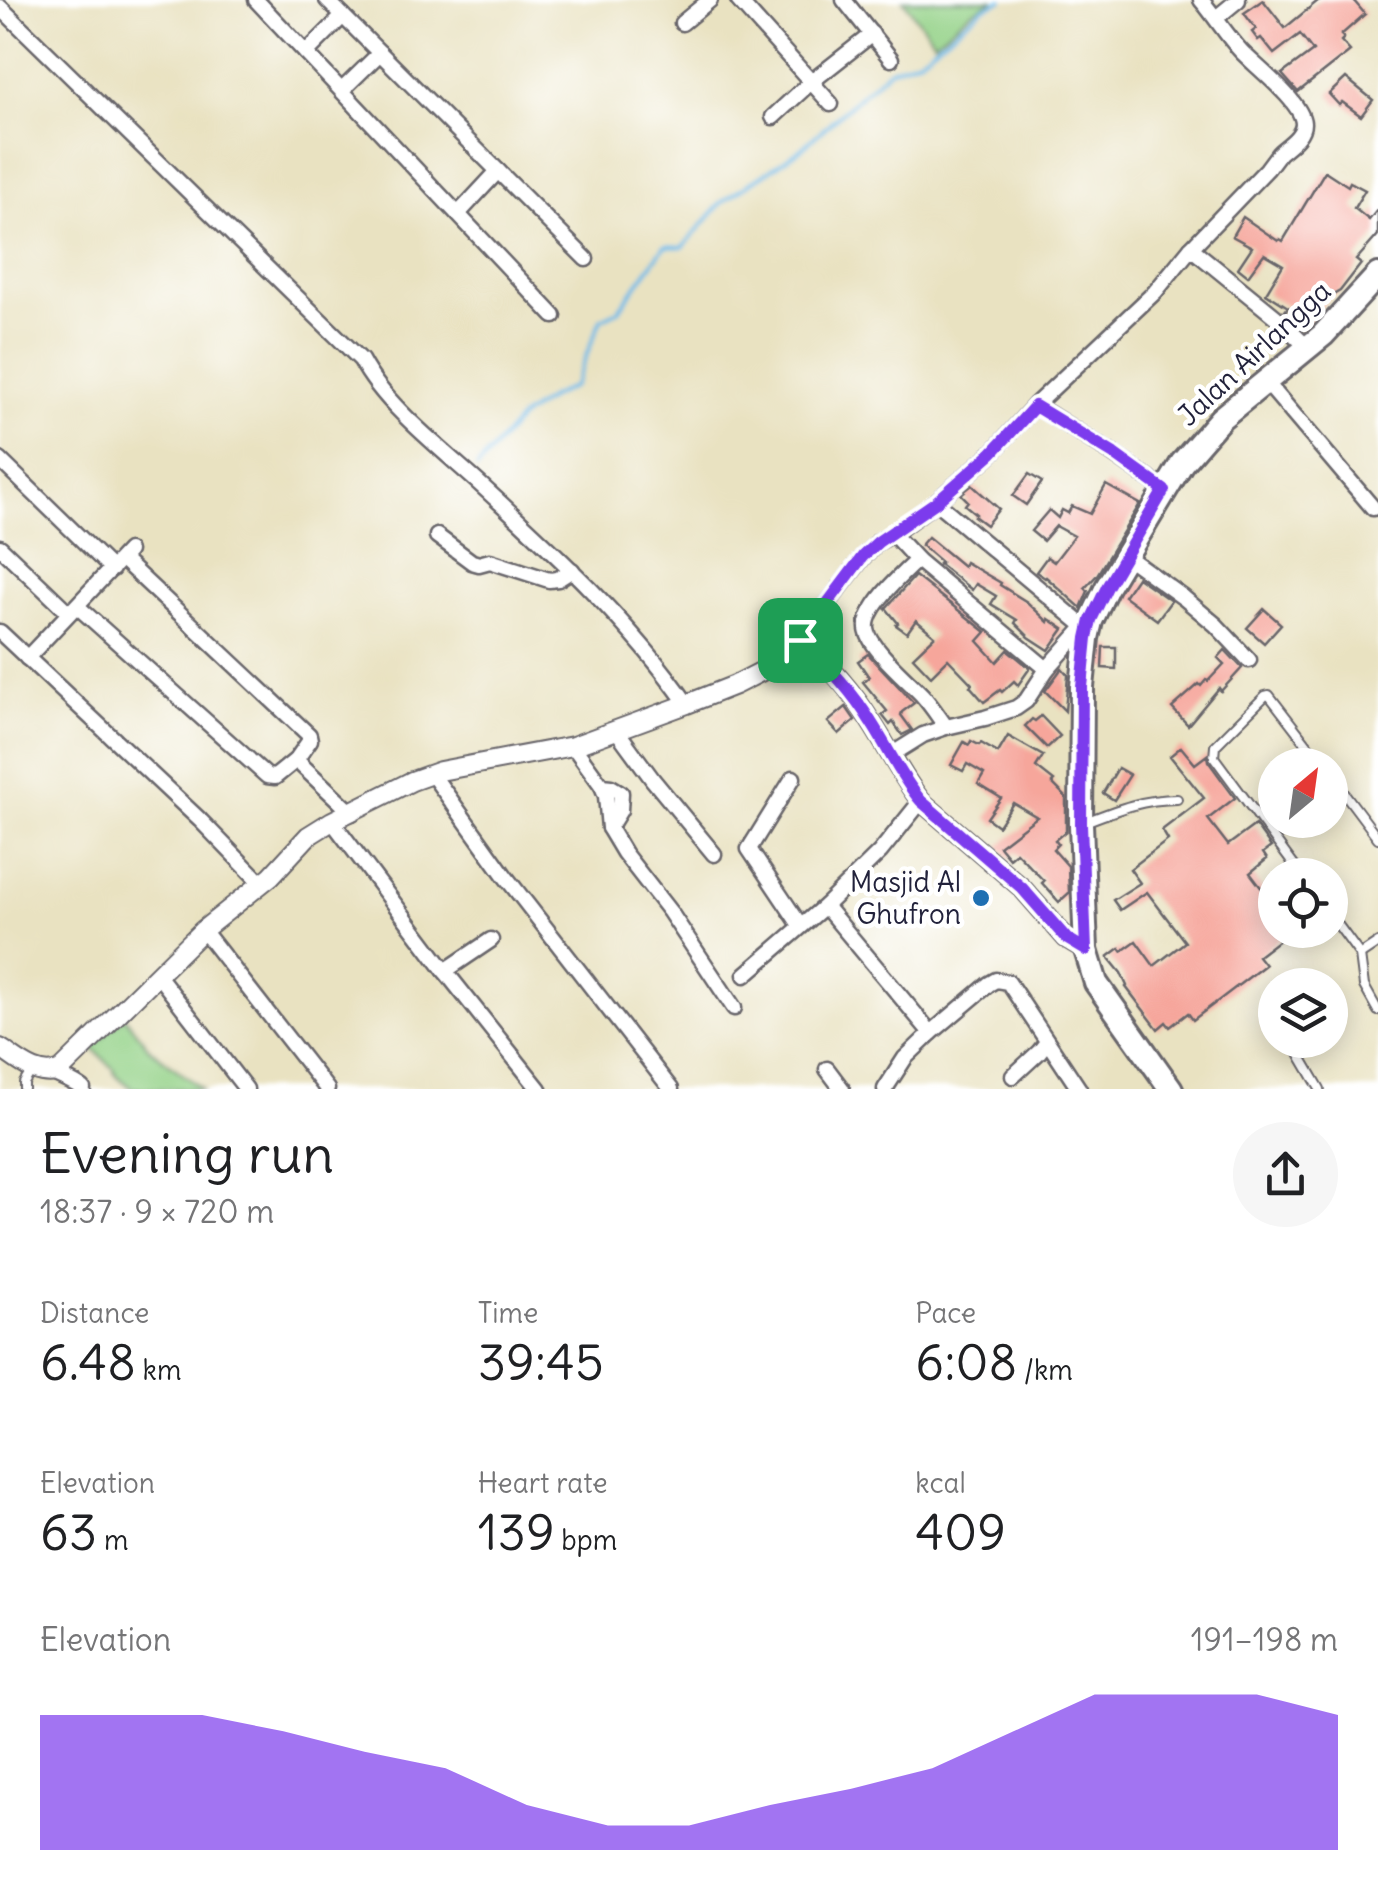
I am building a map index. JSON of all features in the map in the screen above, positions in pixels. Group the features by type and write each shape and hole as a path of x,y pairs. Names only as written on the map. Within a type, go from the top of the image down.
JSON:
{"main road":[{"name":"Jalan Airlangga","path":"1171,1089 1096,983 1086,950 1081,824 1082,687 1088,624 1182,463 1220,418 1309,348 1378,275"}],"street":[{"path":"256,0 554,316"},
{"path":"326,0 586,259"},
{"path":"682,23 710,0"},
{"path":"738,0 831,104"},
{"path":"844,0 890,59"},
{"path":"62,1080 74,1058 203,930 262,884 308,836 332,822 412,780 573,746 735,686 778,663 863,556 936,502 992,453 1035,406 1130,318 1298,136 1303,121 1298,110 1239,49 1201,0"},
{"path":"1216,18 1238,0"},
{"path":"0,7 360,360 372,381 420,429 572,570 660,664 687,704"},
{"path":"306,52 343,16"},
{"path":"774,117 872,34"},
{"path":"342,90 380,53"},
{"path":"458,214 498,171"},
{"path":"1191,248 1309,348"},
{"path":"1266,382 1373,508"},
{"path":"1035,406 1164,490"},
{"path":"0,460 121,560 310,740 296,760 274,777 268,777 0,547"},
{"path":"891,755 946,726 1016,708 1026,701 1047,669 1088,624 936,502"},
{"path":"892,534 917,560 1047,669"},
{"path":"437,536 479,564 504,564 549,580 572,570"},
{"path":"1126,556 1184,598 1250,660"},
{"path":"27,658 121,560"},
{"path":"917,560 879,601 868,618 867,630 946,726"},
{"path":"0,632 200,820 262,884"},
{"path":"800,640 844,684 921,801 1022,888 1066,938 1086,950"},
{"path":"617,731 714,854"},
{"path":"573,746 602,786 618,790 622,798 620,810 609,828 734,1008"},
{"path":"296,760 352,813"},
{"path":"432,774 505,876 670,1089"},
{"path":"793,778 749,849 800,925"},
{"path":"745,975 880,852 921,801"},
{"path":"332,822 540,1089"},
{"path":"825,906 930,1032"},
{"path":"203,930 327,1089"},
{"path":"445,970 491,940"},
{"path":"157,974 246,1089"},
{"path":"885,1089 905,1058 930,1032 989,984 1002,980 1013,987 1079,1089"},
{"path":"1013,1076 1047,1042"},
{"path":"0,1048 32,1070 73,1081 84,1089"},
{"path":"827,1069 842,1089"}],"lane":[{"path":"1258,817 1214,757 1214,748 1269,695 1310,748"},
{"path":"1348,798 1378,838"},
{"path":"1081,824 1140,802 1177,800"},
{"path":"1348,939 1360,955 1366,991 1378,1011"},
{"path":"1360,955 1378,943"},
{"path":"1302,1058 1320,1089"},
{"path":"24,1089 32,1070"}],"green space":[{"path":"903,0 994,0 970,13 935,42"},
{"path":"124,1016 150,1049 202,1089 133,1089 114,1073 92,1048"}],"building":[{"path":"1263,0 1285,28 1319,0 1353,0 1365,14 1341,35 1350,51 1298,92 1282,74 1313,51 1300,34 1274,54 1261,38 1258,40 1252,32 1256,29 1244,13"},
{"path":"1346,78 1373,100 1361,116 1342,102 1339,105 1329,94"},
{"path":"1325,171 1348,186 1350,182 1365,190 1354,208 1369,220 1378,209 1378,235 1356,260 1361,264 1340,291 1328,298 1303,329 1285,311 1288,307 1266,293 1283,265 1264,254 1248,276 1238,268 1252,247 1232,236 1243,217 1283,241"},
{"path":"1029,474 1042,482 1026,505 1013,496"},
{"path":"972,485 999,509 986,525 965,505 968,501 961,494"},
{"path":"1106,485 1140,504 1085,588 1088,591 1081,608 1036,572 1047,557 1054,562 1074,536 1056,526 1043,541 1031,531 1049,510 1058,518 1062,510 1068,513 1072,506 1090,514"},
{"path":"928,537 963,566 965,562 1001,583 1048,622 1049,619 1064,629 1049,650 1029,637 1015,623 1017,620 991,604 996,596 976,584 972,590 939,564 921,545"},
{"path":"915,576 986,632 978,641 997,662 1008,650 1030,668 1018,685 1014,681 984,702 948,659 931,676 913,657 935,636 916,620 907,633 896,625 886,608"},
{"path":"1137,577 1171,601 1157,620 1124,596"},
{"path":"1264,609 1281,624 1264,643 1247,628"},
{"path":"1103,647 1116,647 1116,669 1102,668"},
{"path":"1225,650 1242,668 1188,725 1172,708 1224,664 1218,658"},
{"path":"868,654 914,703 902,712 912,730 902,735 882,715 887,711 863,682 869,677 858,661"},
{"path":"1062,668 1068,675 1065,711 1045,691"},
{"path":"846,707 855,720 839,734 828,722"},
{"path":"1041,716 1060,736 1047,748 1025,726"},
{"path":"1008,736 1043,756 1036,767 1066,797 1066,831 1055,840 1058,844 1053,849 1068,866 1069,893 1059,902 1016,852 1009,858 999,846 1037,817 1013,803 998,826 987,818 1001,798 978,784 984,774 967,764 963,771 951,765 964,742 981,743 998,753"},
{"path":"1181,747 1195,764 1207,755 1235,798 1208,819 1228,845 1255,825 1258,838 1264,838 1271,847 1263,853 1266,858 1258,858 1258,866 1250,873 1258,884 1258,948 1268,948 1258,956 1265,965 1193,1020 1188,1013 1170,1027 1166,1022 1158,1029 1108,957 1136,941 1154,966 1185,942 1147,892 1120,910 1113,900 1140,883 1130,869 1168,840 1162,830 1204,798 1170,756"},
{"path":"1118,768 1130,775 1114,800 1103,793"}],"waterway":[{"path":"477,468 520,418 574,386 601,319 618,311 665,246 683,247 722,202 800,150 890,69 919,59 984,8 1002,0"}],"place":[{"name":"Masjid Al Ghufron","path":"981,898"}],"route":[{"path":"1035,406 1164,490 1107,587 1087,638 1082,687 1081,824 1086,950 1066,938 1022,888 921,801 844,684 800,640 863,556 936,502 992,453 1035,406"}]}
